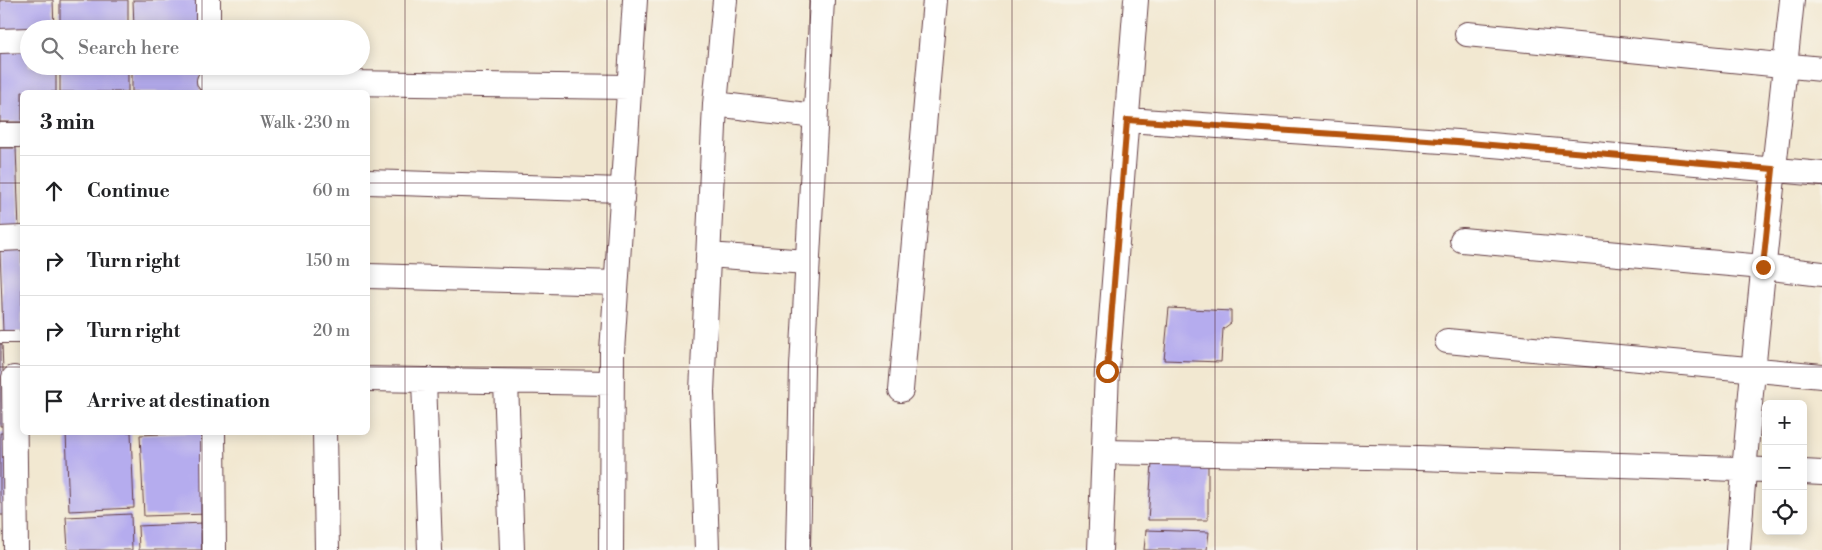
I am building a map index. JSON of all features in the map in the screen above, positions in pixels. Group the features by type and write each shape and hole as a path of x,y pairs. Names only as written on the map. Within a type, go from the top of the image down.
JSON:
{"street":[{"path":"208,0 208,20"},
{"path":"611,550 611,383 635,0"},
{"path":"707,550 702,392 715,104 725,0"},
{"path":"798,550 802,367 822,0"},
{"path":"901,390 935,0"},
{"path":"1100,550 1107,371 1136,0"},
{"path":"1738,550 1755,469 1754,369 1773,169 1792,0"},
{"path":"1467,34 1822,69"},
{"path":"0,41 20,40"},
{"path":"209,80 629,86"},
{"path":"715,104 815,116"},
{"path":"1127,120 1457,142 1822,174"},
{"path":"0,135 20,135"},
{"path":"370,182 622,190"},
{"path":"0,238 20,238"},
{"path":"1462,240 1822,274"},
{"path":"708,255 807,262"},
{"path":"370,276 616,283"},
{"path":"1447,341 1822,376"},
{"path":"14,378 16,550"},
{"path":"370,379 611,383"},
{"path":"424,380 430,550"},
{"path":"506,382 512,550"},
{"path":"213,435 214,550"},
{"path":"325,435 327,550"},
{"path":"1104,452 1429,458 1755,469"},
{"path":"1807,472 1822,473"}],"lane":[{"path":"0,337 20,336"}],"building":[{"path":"0,0 53,0 54,20 20,20 20,30 0,33"},
{"path":"60,0 128,0 128,20 60,20"},
{"path":"133,0 201,0 202,20 134,20"},
{"path":"0,47 20,47 20,75 56,75 56,90 20,90 20,122 0,122"},
{"path":"60,75 128,75 128,90 60,90"},
{"path":"132,75 200,75 200,90 132,90"},
{"path":"0,148 16,148 19,229 0,230"},
{"path":"20,250 20,332 3,332 0,251"},
{"path":"1169,308 1231,311 1231,323 1223,329 1221,362 1164,360"},
{"path":"0,344 2,344 5,426 0,426"},
{"path":"0,433 6,433 9,515 0,515"},
{"path":"66,435 131,435 134,508 69,511"},
{"path":"140,435 205,435 209,514 144,516"},
{"path":"1152,463 1208,465 1208,520 1148,520"},
{"path":"131,514 132,550 68,550 66,517"},
{"path":"203,523 204,550 139,550 138,526"},
{"path":"1146,530 1209,532 1207,550 1144,550"}],"route":[{"path":"1107,371 1127,120 1457,142 1773,169 1763,267"}]}
